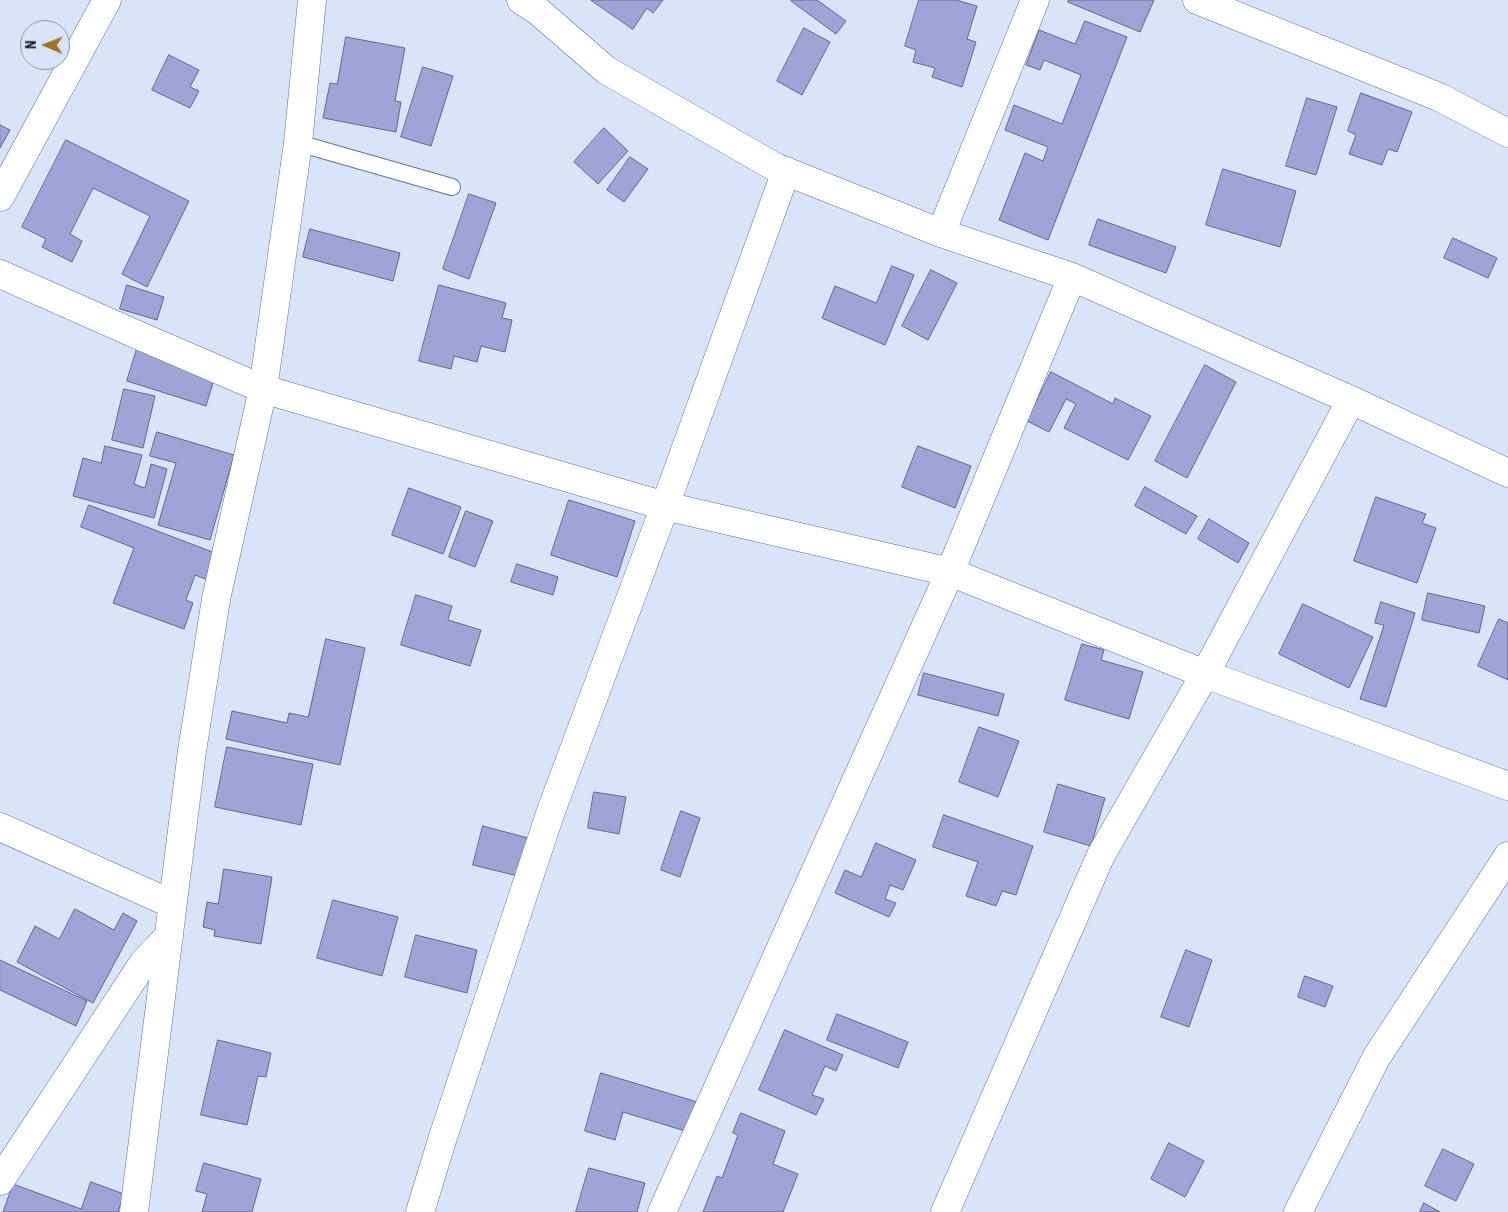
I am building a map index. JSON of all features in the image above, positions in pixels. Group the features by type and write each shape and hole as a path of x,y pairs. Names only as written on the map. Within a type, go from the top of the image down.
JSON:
{"street":[{"path":"0,197 107,0"},
{"path":"134,1212 192,752 216,599 263,389 298,143 312,0"},
{"path":"941,233 1035,0"},
{"path":"1197,0 1439,97 1508,133"},
{"path":"535,4 606,70 775,167 941,233 1072,277 1351,400 1508,473"},
{"path":"420,1212 551,811 665,506 786,171"},
{"path":"0,274 263,389 665,506 950,572 1205,674 1508,786"},
{"path":"662,1212 950,572 1072,277"},
{"path":"945,1212 1101,855 1205,674 1351,400"},
{"path":"0,827 172,904"},
{"path":"1298,1212 1376,1058 1508,856"},
{"path":"0,1181 144,962 169,936"}],"lane":[{"path":"298,143 452,186"}],"building":[{"path":"591,0 663,0 653,13 647,8 633,29"},
{"path":"792,0 817,0 846,21 836,34"},
{"path":"919,0 956,0 977,6 967,39 976,42 962,87 932,77 935,68 913,62 916,50 905,46"},
{"path":"1069,0 1154,0 1140,32 1068,2"},
{"path":"1085,21 1127,37 1048,240 999,220 1025,153 1043,161 1048,147 1005,130 1014,105 1062,124 1081,75 1044,60 1040,70 1026,65 1039,30 1075,44"},
{"path":"804,28 830,42 802,95 777,81"},
{"path":"346,37 405,48 395,101 401,102 396,132 323,118 330,83 337,84"},
{"path":"169,55 199,70 190,87 199,91 190,108 152,90"},
{"path":"423,67 453,76 431,146 401,137"},
{"path":"1361,93 1412,112 1397,152 1388,149 1382,165 1349,154 1356,135 1348,131"},
{"path":"1307,98 1337,107 1316,175 1286,166"},
{"path":"0,125 10,130 0,148"},
{"path":"604,128 628,151 598,184 574,162"},
{"path":"66,140 189,201 147,287 122,274 150,216 93,188 70,234 82,241 72,262 42,247 46,239 22,227"},
{"path":"630,157 648,169 624,202 607,190"},
{"path":"1223,169 1296,191 1280,247 1206,225"},
{"path":"469,194 496,203 469,279 443,269"},
{"path":"1098,219 1176,247 1166,273 1089,245"},
{"path":"310,229 400,253 393,281 303,257"},
{"path":"1453,238 1497,258 1488,278 1444,258"},
{"path":"892,266 914,275 885,345 822,318 835,286 876,303"},
{"path":"931,270 957,283 928,340 902,326"},
{"path":"127,285 164,297 157,320 120,309"},
{"path":"439,285 506,303 502,318 512,320 505,352 481,346 477,362 454,356 451,369 419,361"},
{"path":"137,349 216,373 206,406 127,381"},
{"path":"1205,365 1236,382 1187,478 1155,461"},
{"path":"1051,372 1113,404 1115,398 1151,416 1128,460 1064,428 1076,404 1066,399 1049,432 1027,421"},
{"path":"124,389 155,396 143,448 112,440"},
{"path":"157,432 234,455 210,540 158,525 176,463 150,456"},
{"path":"105,446 142,455 134,484 145,488 151,464 167,469 154,518 73,496 83,458 101,463"},
{"path":"918,446 971,466 955,508 902,487"},
{"path":"1145,487 1197,516 1186,534 1135,506"},
{"path":"409,488 461,507 443,554 392,535"},
{"path":"1376,497 1426,514 1422,523 1436,528 1417,583 1354,561"},
{"path":"569,500 635,521 617,577 551,555"},
{"path":"89,505 223,556 213,582 195,575 186,600 193,603 184,629 113,603 134,548 81,527"},
{"path":"466,511 493,521 475,567 449,557"},
{"path":"1209,519 1249,543 1238,563 1198,539"},
{"path":"517,564 558,577 553,595 511,582"},
{"path":"1428,593 1485,606 1479,633 1422,620"},
{"path":"416,595 452,606 448,620 481,630 470,666 401,645"},
{"path":"1381,602 1415,613 1386,707 1360,699 1384,625 1375,623"},
{"path":"1303,604 1373,637 1349,688 1279,654"},
{"path":"1499,619 1508,623 1508,680 1478,666"},
{"path":"326,639 365,648 340,765 226,739 232,711 287,723 289,713 308,717"},
{"path":"1082,644 1104,650 1101,660 1143,672 1129,719 1065,700"},
{"path":"924,673 1004,694 998,716 918,695"},
{"path":"979,727 1019,741 998,797 959,782"},
{"path":"227,747 313,764 301,825 215,807"},
{"path":"1058,784 1105,798 1091,846 1044,832"},
{"path":"594,792 626,797 619,834 588,828"},
{"path":"681,811 700,818 680,877 661,870"},
{"path":"944,815 1033,846 1016,895 1002,891 996,906 966,896 978,862 933,847"},
{"path":"483,826 528,838 518,876 473,865"},
{"path":"876,843 916,860 903,890 890,885 885,899 896,903 889,917 835,893 845,870 861,877"},
{"path":"224,869 272,877 261,944 214,936 215,930 203,927 207,902 218,904"},
{"path":"333,900 398,917 382,976 317,958"},
{"path":"75,909 114,930 123,913 137,921 93,1003 17,962 35,926 59,939"},
{"path":"416,935 477,950 467,993 405,977"},
{"path":"1186,950 1212,960 1189,1027 1161,1017"},
{"path":"0,960 87,1001 76,1026 0,990"},
{"path":"1305,976 1333,986 1325,1007 1298,997"},
{"path":"837,1014 908,1042 898,1068 827,1040"},
{"path":"785,1030 843,1055 836,1071 825,1066 812,1095 824,1099 816,1115 759,1090"},
{"path":"218,1040 271,1053 266,1077 258,1076 247,1125 201,1115"},
{"path":"601,1073 704,1104 695,1134 623,1112 615,1140 585,1131"},
{"path":"741,1113 785,1131 773,1164 798,1174 783,1212 703,1212 717,1176 722,1178 738,1135 733,1133"},
{"path":"1169,1143 1204,1161 1185,1197 1151,1179"},
{"path":"1443,1149 1474,1164 1456,1201 1425,1186"},
{"path":"204,1163 261,1179 252,1212 202,1212 207,1194 196,1191"},
{"path":"589,1168 645,1183 637,1212 576,1212"},
{"path":"91,1182 124,1194 118,1212 3,1212 13,1184 81,1209"},
{"path":"1424,1203 1440,1212 1420,1212"}]}
